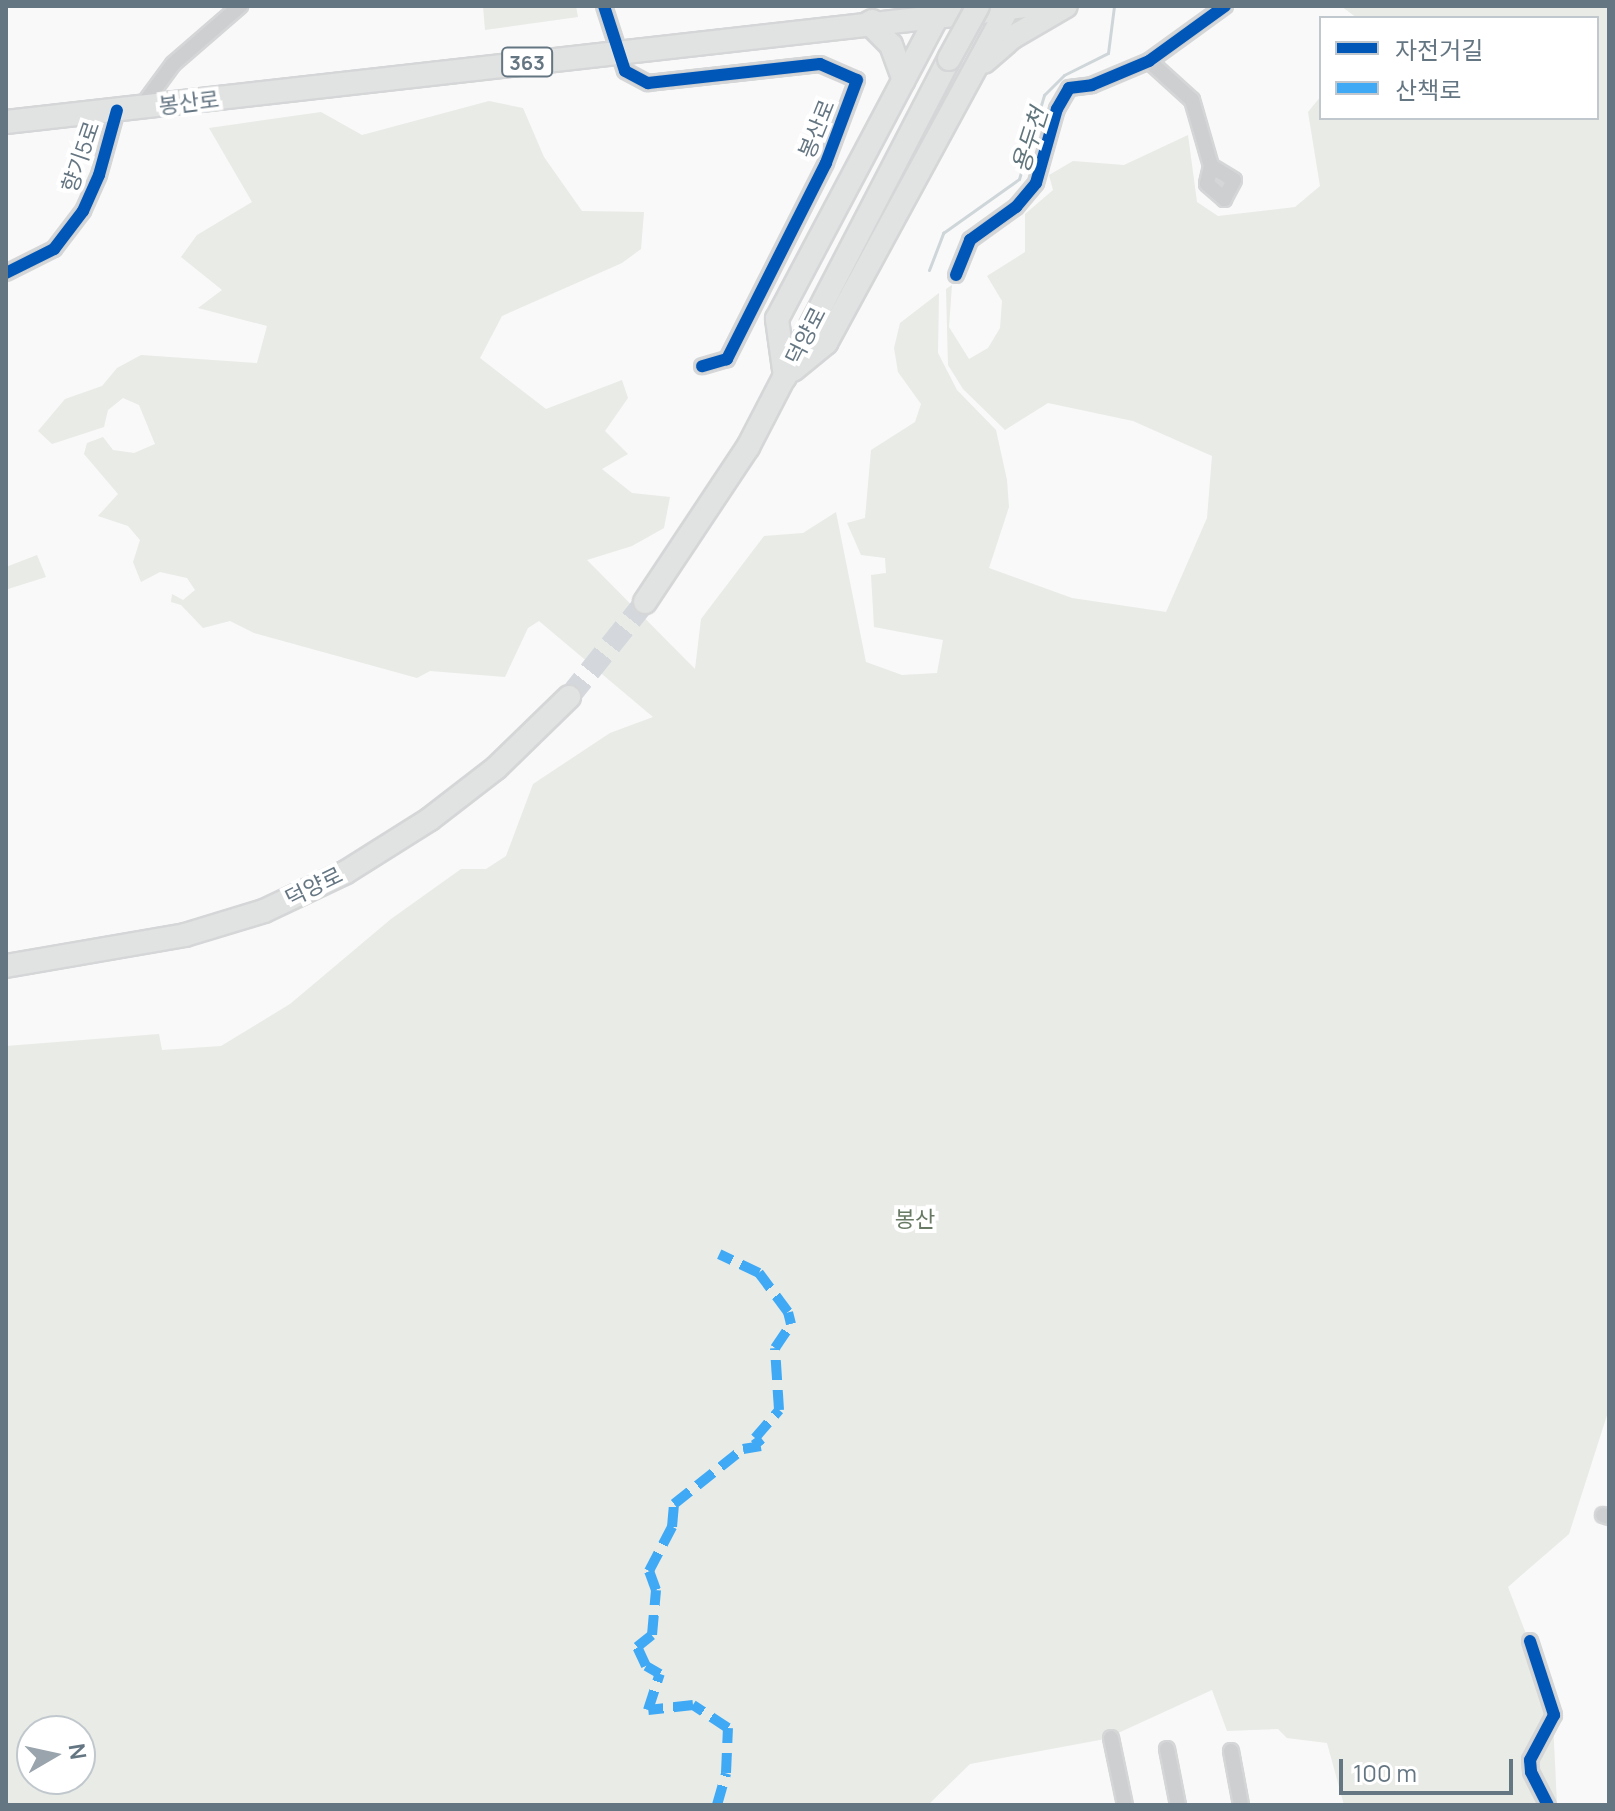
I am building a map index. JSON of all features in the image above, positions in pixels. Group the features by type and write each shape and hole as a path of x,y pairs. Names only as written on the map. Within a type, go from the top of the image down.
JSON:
{"main road":[{"path":"898,6 869,23 884,33 904,80"},
{"name":"덕양로","path":"645,602 748,447 978,6"},
{"name":"봉산로","path":"117,110 869,23 940,11 1036,6"},
{"path":"970,78 999,47 1066,6"},
{"path":"785,377 826,343 1008,7"},
{"path":"785,377 777,319 940,11"},
{"name":"363","path":"6,122 117,110"},
{"name":"덕양로","path":"6,966 185,935 264,911 332,878 430,819 496,768 569,697"}],"street":[{"name":"봉산로","path":"140,109 173,64 240,6"},
{"name":"봉산로","path":"604,6 625,71 648,83 820,64 857,80 826,163 727,359 702,366"},
{"path":"956,275 970,240 1016,207 1036,183 1057,109 1069,88 1113,78 1149,61 1225,6"},
{"path":"1149,61 1192,100 1211,166"},
{"name":"향기5로","path":"6,273 54,249 83,211 99,175 117,110"},
{"path":"1530,1641 1554,1715 1530,1760 1531,1772 1548,1805"},
{"path":"1111,1738 1125,1805"},
{"path":"1167,1749 1178,1805"},
{"path":"1231,1751 1241,1805"}],"green space":[{"path":"483,6 576,6 578,17 485,30"},
{"name":"봉산","path":"1341,6 1609,6 1609,1409 1569,1534 1508,1587 1552,1701 1557,1805 1344,1805 1327,1743 1287,1738 1278,1729 1227,1731 1212,1690 1105,1739 970,1764 928,1805 6,1805 6,1046 159,1034 162,1050 221,1046 290,1004 391,919 461,869 486,869 506,856 533,784 610,733 653,717 539,621 528,628 505,677 430,671 417,678 254,633 230,621 203,628 181,605 171,602 172,594 183,600 195,590 187,578 160,572 141,582 133,562 140,540 128,526 98,516 118,494 84,454 87,443 103,437 113,450 134,453 155,444 139,405 123,398 108,410 104,427 52,444 38,431 65,399 102,386 117,368 141,355 257,363 267,326 198,308 222,290 181,257 197,235 252,202 209,128 321,112 362,135 489,101 523,108 544,157 582,211 644,212 641,249 622,263 502,316 480,358 546,409 622,380 628,398 605,431 628,454 602,469 632,493 670,497 664,528 632,546 587,560 695,669 701,619 764,536 803,533 836,512 866,662 902,675 937,673 943,640 874,627 871,575 886,573 885,558 861,555 847,523 865,518 871,450 915,422 921,404 898,372 894,348 900,323 939,293 938,353 957,390 996,430 1007,480 1009,507 989,568 1072,598 1166,612 1207,518 1212,456 1133,421 1048,403 1005,430 963,389 948,365 946,289 952,285 949,327 969,359 988,348 1000,328 1002,301 987,276 1025,252 1025,214 1053,190 1049,175 1073,161 1124,165 1188,135 1197,202 1218,216 1295,207 1320,186 1308,112 1319,98 1319,120 1599,120 1599,16 1354,16"},
{"path":"37,555 46,577 8,589 6,567"}],"waterway":[{"name":"용두천","path":"929,270 943,233 1019,179 1044,95 1064,75 1108,53 1114,6"}],"tunnel":[{"path":"569,697 645,602"}],"marked path":[{"path":"717,1805 726,1773 728,1728 693,1705 648,1710 660,1674 646,1666 637,1647 652,1635 656,1590 649,1571 672,1527 674,1504 743,1449 761,1446 755,1438 779,1410 775,1348 791,1324 788,1312 759,1273 719,1254"}],"cycle path":[{"path":"604,6 625,71 648,83 820,64 857,80 826,163 727,359 702,366"},
{"path":"956,275 970,240 1016,207 1036,183 1057,109 1069,88 1092,85 1149,61 1225,6"},
{"path":"6,273 54,249 83,211 99,175 117,110"},
{"path":"1530,1641 1554,1715 1530,1760 1531,1772 1548,1805"}]}
